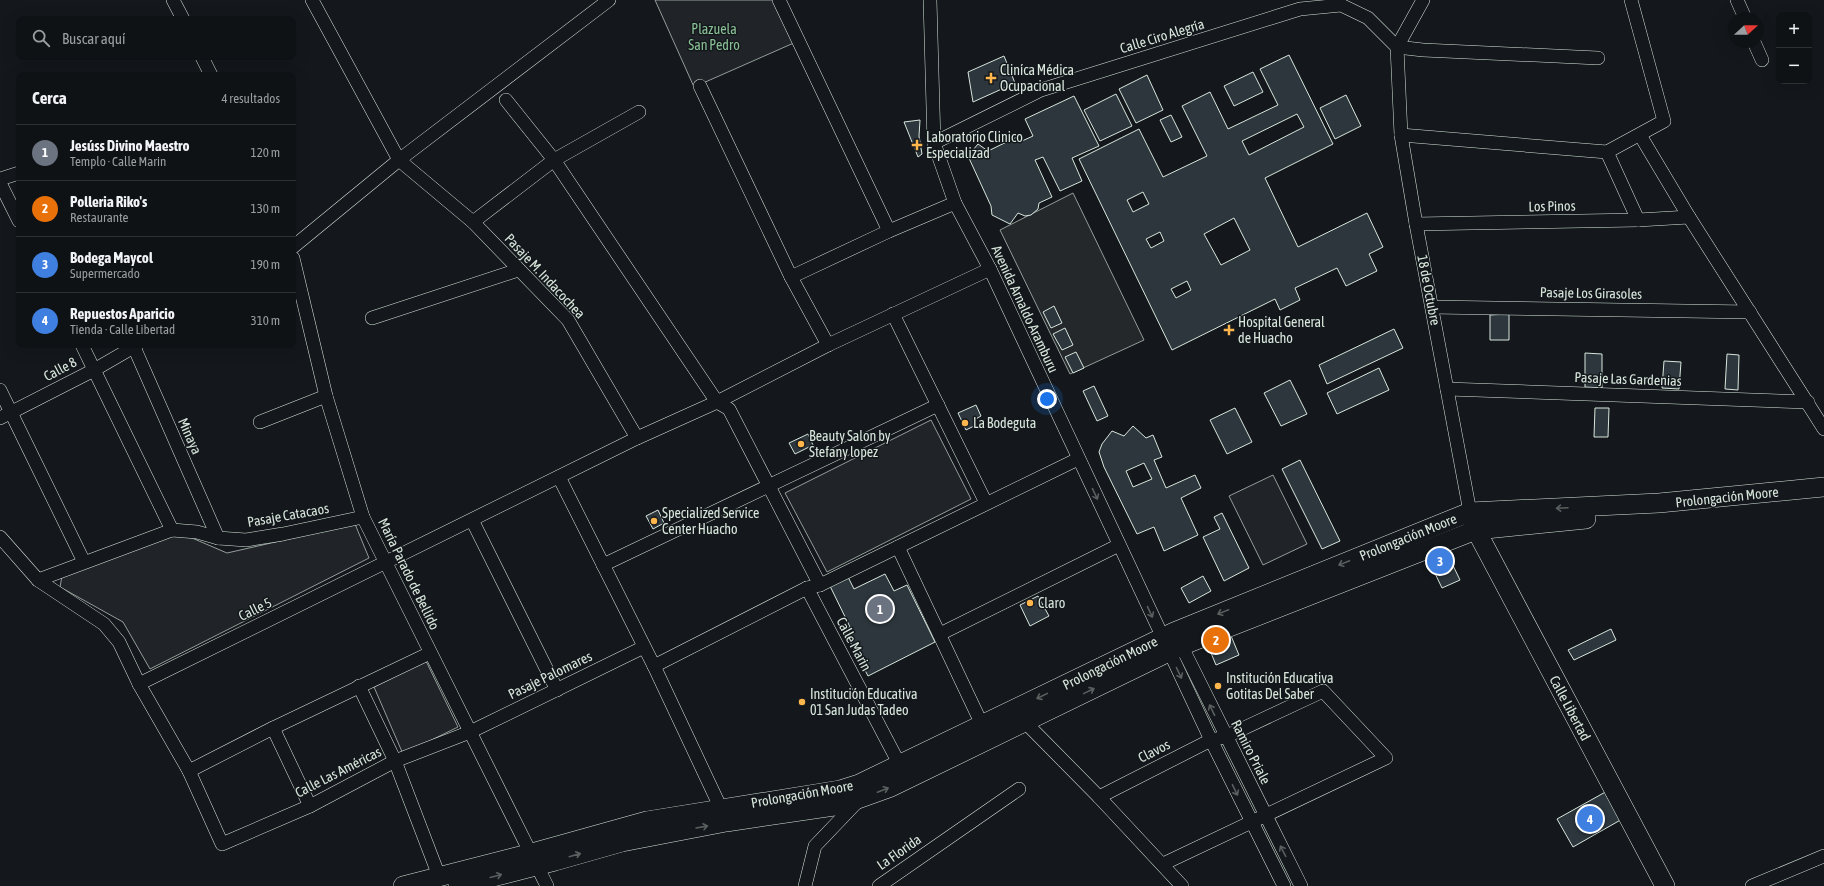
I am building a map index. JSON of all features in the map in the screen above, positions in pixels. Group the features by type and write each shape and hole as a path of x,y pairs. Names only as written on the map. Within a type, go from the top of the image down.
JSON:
{"street":[{"path":"173,0 181,16"},
{"path":"312,0 400,160"},
{"path":"296,245 400,160 608,0"},
{"path":"779,0 889,230"},
{"path":"1423,0 1397,47 1424,50 1598,58"},
{"path":"1401,135 1607,152 1664,122 1631,0"},
{"path":"1737,0 1742,12"},
{"name":"Avenida Arnaldo Aramburu","path":"933,1 934,143 955,203 990,269 1119,545 1172,642"},
{"name":"Calle Ciro Alegría","path":"934,143 1041,90 1300,9 1341,5 1368,18 1397,47"},
{"name":"18 de Octubre","path":"1397,47 1401,135 1416,224 1470,512 1476,530"},
{"path":"1757,48 1762,60"},
{"path":"204,60 210,72"},
{"path":"700,86 791,277 828,345"},
{"name":"Calle Marin","path":"506,100 554,160 717,402 729,409 769,487 814,587 903,772"},
{"path":"473,222 554,160 639,112"},
{"path":"1640,135 1689,216 1824,429"},
{"path":"1607,152 1638,220"},
{"name":"Pasaje M. Indacochea","path":"400,160 473,222 568,320 637,438"},
{"path":"0,179 16,174"},
{"path":"0,183 16,214"},
{"path":"791,277 889,230 955,203"},
{"name":"Los Pinos","path":"1416,224 1638,220 1689,216"},
{"name":"Calle 5","path":"139,684 637,438 717,402 828,345 990,269"},
{"path":"372,318 518,270"},
{"name":"María Parado de Bellido","path":"296,271 326,396 363,517 430,653 535,859 547,886"},
{"name":"Pasaje Los Girasoles","path":"1432,307 1750,312"},
{"path":"894,314 986,503"},
{"path":"38,580 172,530 83,348"},
{"name":"Calle 8","path":"0,418 94,370 132,348"},
{"name":"Minaya","path":"136,348 218,538"},
{"name":"Pasaje Las Gardenias","path":"1447,389 1808,402"},
{"path":"0,390 84,562"},
{"path":"260,422 326,396"},
{"path":"603,565 938,405"},
{"path":"654,666 1078,459"},
{"path":"559,477 654,666 724,815"},
{"name":"Prolongación Moore","path":"458,886 647,821 724,815 840,790 859,792 1172,642 1470,512 1660,503 1824,487"},
{"name":"Prolongación Moore","path":"986,732 1026,722 1172,642 1476,530 1824,497"},
{"name":"Pasaje Catacaos","path":"172,530 197,532 218,538 246,540 283,534 363,517"},
{"path":"472,520 557,690"},
{"name":"Calle Libertad","path":"1476,530 1665,886"},
{"path":"0,537 38,580 104,624 119,642 139,684 189,771 272,728 430,653"},
{"path":"940,634 1119,545"},
{"path":"898,547 986,732"},
{"path":"1172,642 1211,740 1284,886"},
{"name":"Ramiro Priale","path":"1172,642 1225,737 1301,886"},
{"name":"Pasaje Palomares","path":"470,732 644,647"},
{"path":"359,686 395,761 439,876"},
{"name":"Clavos","path":"1099,797 1211,740 1225,737 1323,691 1386,758 1265,816"},
{"path":"1026,722 1099,797 1182,886"},
{"path":"272,728 310,806"},
{"name":"Calle Las Américas","path":"189,771 222,844 310,806 395,761 470,732"},
{"name":"La Florida","path":"879,886 1019,789"},
{"path":"805,886 815,846 859,792"},
{"path":"1162,864 1265,816"},
{"path":"1752,886 1824,856"},
{"name":"Prolongación Moore","path":"404,886 439,876 535,859"}],"green space":[{"name":"Plazuela San Pedro","path":"655,0 775,0 796,42 694,87"},
{"path":"931,420 971,499 827,572 785,493"},
{"path":"1273,475 1307,544 1263,565 1229,496"},
{"path":"355,524 369,558 150,669 123,622 60,587 62,576 178,532 227,553"},
{"path":"426,661 458,727 403,754 374,687"}],"shaded area":[{"path":"1073,193 1144,340 1070,374 1000,230"}],"building":[{"path":"1289,55 1333,144 1265,178 1298,247 1367,213 1383,247 1369,254 1377,271 1346,286 1337,268 1295,288 1300,300 1280,310 1275,299 1172,350 1079,159 1139,129 1163,177 1207,156 1182,106 1210,92 1228,129 1278,105 1260,69","holes":["1297,114 1304,127 1249,155 1242,141","1143,192 1149,204 1133,212 1127,200","1234,218 1250,250 1221,265 1204,234","1160,232 1164,241 1151,248 1146,239","1187,281 1191,290 1176,298 1171,289"]},
{"name":"Cliníca Médica Ocupacional","path":"1004,56 1015,83 973,102 968,72"},
{"path":"1253,72 1263,92 1234,106 1224,86"},
{"path":"1147,75 1163,110 1136,123 1119,89"},
{"path":"1116,94 1132,126 1100,141 1084,110"},
{"path":"1346,95 1361,126 1335,139 1320,108"},
{"path":"1074,96 1099,146 1072,158 1082,181 1060,191 1043,157 1035,160 1052,197 1039,203 1038,209 1031,215 1025,216 1018,213 1010,224 992,215 991,206 968,156 978,144 988,151 1019,136 1022,141 1033,136 1025,119"},
{"path":"1171,115 1182,137 1171,142 1160,120"},
{"name":"Laboratorio Clinico Especializad","path":"920,120 919,136 922,154 918,157 904,122"},
{"path":"1054,306 1062,323 1051,328 1043,312"},
{"path":"1509,314 1509,340 1490,340 1490,315"},
{"path":"1065,328 1073,345 1062,350 1053,334"},
{"path":"1394,329 1403,348 1327,384 1319,365"},
{"path":"1076,352 1084,368 1073,373 1065,357"},
{"path":"1585,353 1602,354 1602,388 1585,387"},
{"path":"1727,354 1739,355 1738,390 1725,389"},
{"path":"1664,361 1681,362 1679,389 1662,388"},
{"path":"1379,368 1389,390 1337,414 1327,393"},
{"path":"1290,380 1307,414 1281,426 1264,393"},
{"path":"1094,386 1108,416 1097,421 1083,391"},
{"path":"976,405 981,416 974,420 976,425 966,430 958,413"},
{"path":"1235,408 1252,442 1227,454 1210,420"},
{"path":"1595,408 1609,408 1608,437 1594,437"},
{"path":"1133,426 1146,438 1153,435 1162,457 1154,460 1166,488 1195,475 1201,488 1181,498 1198,535 1164,551 1154,527 1137,534 1104,467 1099,452 1102,444 1112,431 1124,436","holes":["1144,463 1152,479 1133,487 1126,471"]},
{"name":"Beauty Salon by Stefany lopez","path":"808,434 813,445 795,454 789,443"},
{"path":"1300,460 1340,541 1322,549 1282,469"},
{"path":"658,510 664,523 653,529 646,516"},
{"path":"1222,513 1249,568 1224,581 1203,537 1220,529 1214,517"},
{"path":"1448,555 1460,580 1442,588 1430,563"},
{"path":"885,574 894,591 907,585 935,642 868,676 844,630 850,627 830,586 848,577 854,589"},
{"path":"1203,576 1211,591 1189,603 1181,588"},
{"path":"1038,596 1049,616 1030,626 1020,605"},
{"path":"1611,629 1616,640 1574,660 1568,650"},
{"path":"1229,631 1239,655 1216,665 1206,641"},
{"path":"1609,790 1624,818 1573,847 1557,819"}],"place":[{"name":"Cliníca Médica Ocupacional","path":"991,78"},
{"name":"Laboratorio Clinico Especializad","path":"917,145"},
{"name":"Hospital General de Huacho","path":"1229,330"},
{"name":"La Bodeguta","path":"965,423"},
{"name":"Beauty Salon by Stefany lopez","path":"801,444"},
{"name":"Specialized Service Center Huacho","path":"654,521"},
{"name":"Bodega Maycol","path":"1440,561"},
{"name":"Claro","path":"1030,603"},
{"name":"Jesúss Divino Maestro","path":"880,609"},
{"name":"Polleria Riko's","path":"1216,640"},
{"name":"Institución Educativa Gotitas Del Saber","path":"1218,686"},
{"name":"Institución Educativa 01 San Judas Tadeo","path":"802,702"},
{"name":"Repuestos Aparicio","path":"1590,819"}]}
